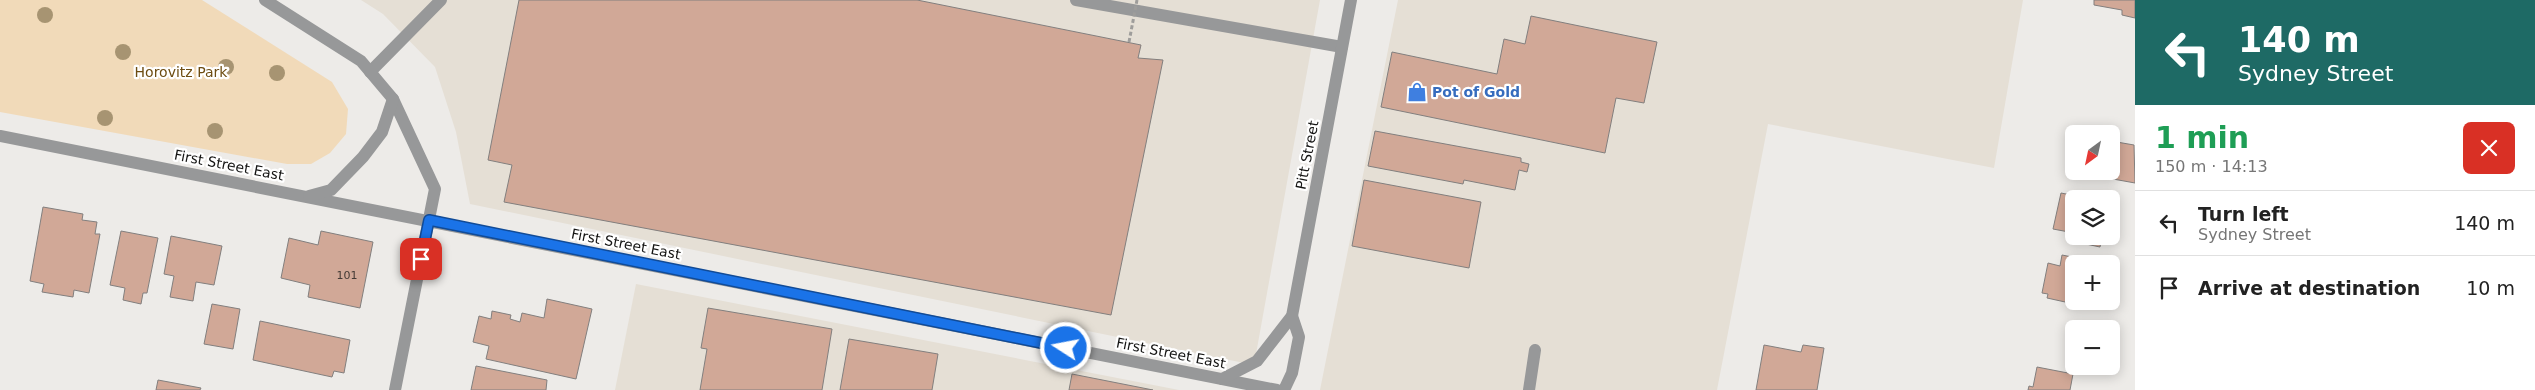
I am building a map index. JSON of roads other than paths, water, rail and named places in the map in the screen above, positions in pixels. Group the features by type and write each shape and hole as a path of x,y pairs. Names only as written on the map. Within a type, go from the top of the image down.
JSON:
{"street":[{"path":"265,0 361,61 394,99 435,189 396,390"},
{"path":"370,72 441,0"},
{"path":"1076,0 1342,47"},
{"name":"Pitt Street","path":"1222,379 1257,362 1292,316 1351,0"},
{"path":"309,196 331,190 363,157 382,132 394,99"},
{"name":"First Street East","path":"0,136 1276,390"},
{"name":"Pitt Street","path":"1284,390 1292,373 1299,337 1292,316"},
{"path":"1529,390 1535,350"}],"place":[{"name":"Pot of Gold","path":"1417,92"}],"park label":[{"name":"Horovitz Park","path":"181,72"}]}
